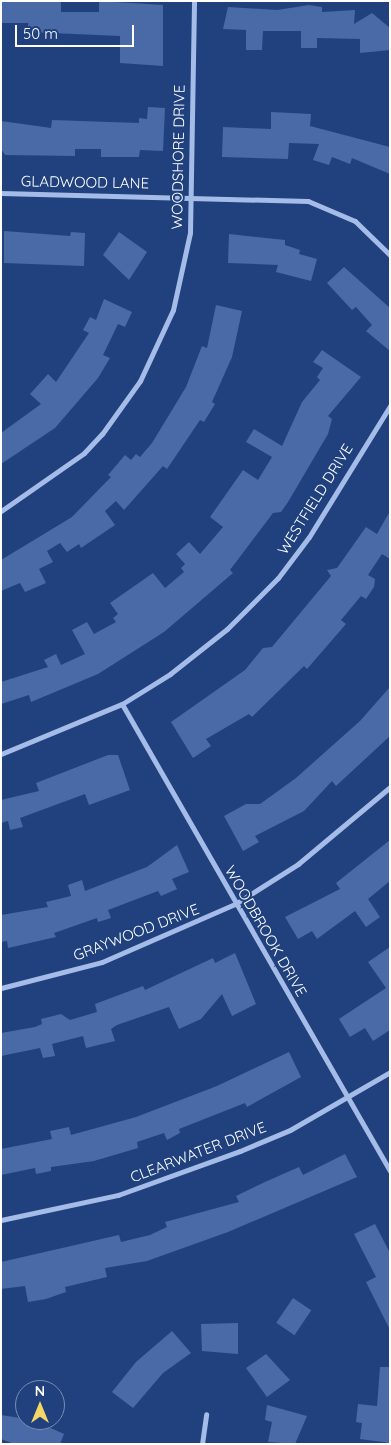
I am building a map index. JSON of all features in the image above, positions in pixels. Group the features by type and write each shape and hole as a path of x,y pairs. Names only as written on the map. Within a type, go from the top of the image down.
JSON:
{"street":[{"name":"WOODSHORE DRIVE","path":"1,511 84,453 140,380 172,310 190,233 194,1"},
{"name":"GLADWOOD LANE","path":"1,193 281,198 331,207 355,221 390,255"},
{"name":"WESTFIELD DRIVE","path":"1,754 122,704 170,674 227,629 278,578 390,406"},
{"name":"WOODBROOK DRIVE","path":"122,704 235,904 390,1170"},
{"name":"GRAYWOOD DRIVE","path":"1,988 102,962 235,904 298,864 390,787"},
{"name":"CLEARWATER DRIVE","path":"1,1220 118,1194 174,1176 290,1130 390,1072"},
{"path":"202,1444 206,1414"}],"building":[{"path":"1,1 61,1 61,12 99,12 99,1 163,5 163,66 120,63 120,36 28,32 28,23 1,23"},
{"path":"309,5 322,7 322,12 355,10 354,24 372,13 390,28 390,50 360,53 360,39 317,38 317,48 301,48 301,31 263,31 262,50 246,50 246,30 223,29 228,7 277,10"},
{"path":"148,107 165,108 163,151 140,150 139,157 101,157 101,149 75,149 75,156 5,155 1,149 1,121 51,128 52,120 139,123 139,118 147,119"},
{"path":"271,112 311,114 310,126 390,147 390,174 352,158 350,164 332,157 329,165 313,160 319,144 289,143 288,159 222,157 223,127 271,129"},
{"path":"4,231 70,236 71,232 85,233 84,266 4,263"},
{"path":"119,232 147,252 129,280 103,255"},
{"path":"229,234 285,240 285,245 300,250 299,254 317,259 311,281 276,272 278,265 228,263"},
{"path":"344,267 390,308 390,351 366,331 372,325 356,307 352,310 327,283"},
{"path":"104,299 132,312 125,327 118,324 103,355 110,358 98,378 55,428 1,464 1,433 41,404 30,394 48,374 56,382 89,333 83,330 90,317 96,320"},
{"path":"216,305 242,311 232,357 212,402 215,404 204,422 200,420 167,469 163,466 124,510 116,501 105,511 115,525 81,548 79,544 67,552 60,543 47,551 53,562 39,569 46,583 25,592 20,583 1,591 1,560 72,517 111,477 108,475 125,455 131,460 136,454 140,457 152,443 186,387 202,346 207,348"},
{"path":"322,350 361,377 328,416 332,419 328,434 288,502 281,512 273,513 230,570 233,573 164,632 98,674 31,702 29,695 1,704 1,682 48,667 44,660 56,654 61,665 85,654 72,630 87,622 94,634 116,622 113,618 118,614 110,603 153,573 165,588 184,572 181,568 185,564 176,554 189,542 200,554 223,527 210,517 243,470 258,480 272,457 246,442 254,429 282,446 302,402 320,380 317,377 323,368 313,362"},
{"path":"390,511 390,559 382,554 368,575 375,579 374,587 366,599 361,596 341,620 346,624 307,669 304,666 252,717 249,714 206,739 211,746 193,758 171,722 245,670 263,648 272,647 331,576 327,570 337,568 366,527 377,534"},
{"path":"390,687 390,736 336,786 332,781 304,811 255,836 259,842 243,851 224,816 246,804 260,804 296,778 360,721"},
{"path":"108,755 118,755 130,790 89,805 85,794 20,818 23,827 10,830 8,821 1,823 1,800 39,791 36,783"},
{"path":"390,840 390,881 368,899 380,917 366,927 355,911 317,939 312,931 298,939 285,917 340,889 336,883"},
{"path":"177,845 189,872 172,879 177,889 161,896 158,891 108,910 111,918 98,922 97,918 54,933 56,937 8,948 7,941 1,942 1,915 48,907 46,902 71,896 68,885 82,880 85,891 147,867"},
{"path":"390,947 390,1030 373,1041 365,1028 350,1037 339,1019 386,988 368,962"},
{"path":"235,953 256,1004 232,1016 222,994 201,1019 179,1029 169,1007 117,1025 111,1029 115,1041 86,1048 83,1036 52,1044 55,1056 43,1058 40,1048 1,1056 1,1033 35,1027 42,1024 41,1019 61,1014 70,1020 97,1012 95,1004 143,986 145,990 213,958 215,963"},
{"path":"289,1052 301,1077 247,1107 245,1103 179,1129 180,1133 167,1140 164,1133 137,1142 138,1148 94,1161 51,1167 51,1171 36,1174 35,1168 1,1175 1,1149 52,1139 50,1131 69,1127 71,1135 136,1117 217,1086"},
{"path":"345,1154 357,1177 228,1232 147,1261 105,1268 107,1277 65,1287 66,1292 46,1299 28,1302 25,1286 1,1289 1,1262 119,1235 121,1242 150,1235 167,1227 165,1222 239,1202 236,1196 265,1182 299,1167 303,1175"},
{"path":"375,1224 390,1253 390,1330 366,1282 376,1277 354,1234"},
{"path":"293,1298 311,1310 294,1335 276,1323"},
{"path":"238,1323 238,1354 202,1351 201,1324"},
{"path":"172,1331 191,1353 163,1373 133,1408 112,1392 136,1362"},
{"path":"266,1354 290,1380 267,1397 246,1368"},
{"path":"380,1367 390,1367 390,1443 360,1439 362,1423 356,1422 358,1404 377,1406"},
{"path":"267,1405 307,1416 295,1444 268,1442 272,1422 265,1420"},
{"path":"1,1415 15,1417 15,1430 55,1430 64,1434 60,1444 14,1444 1,1439"}]}
